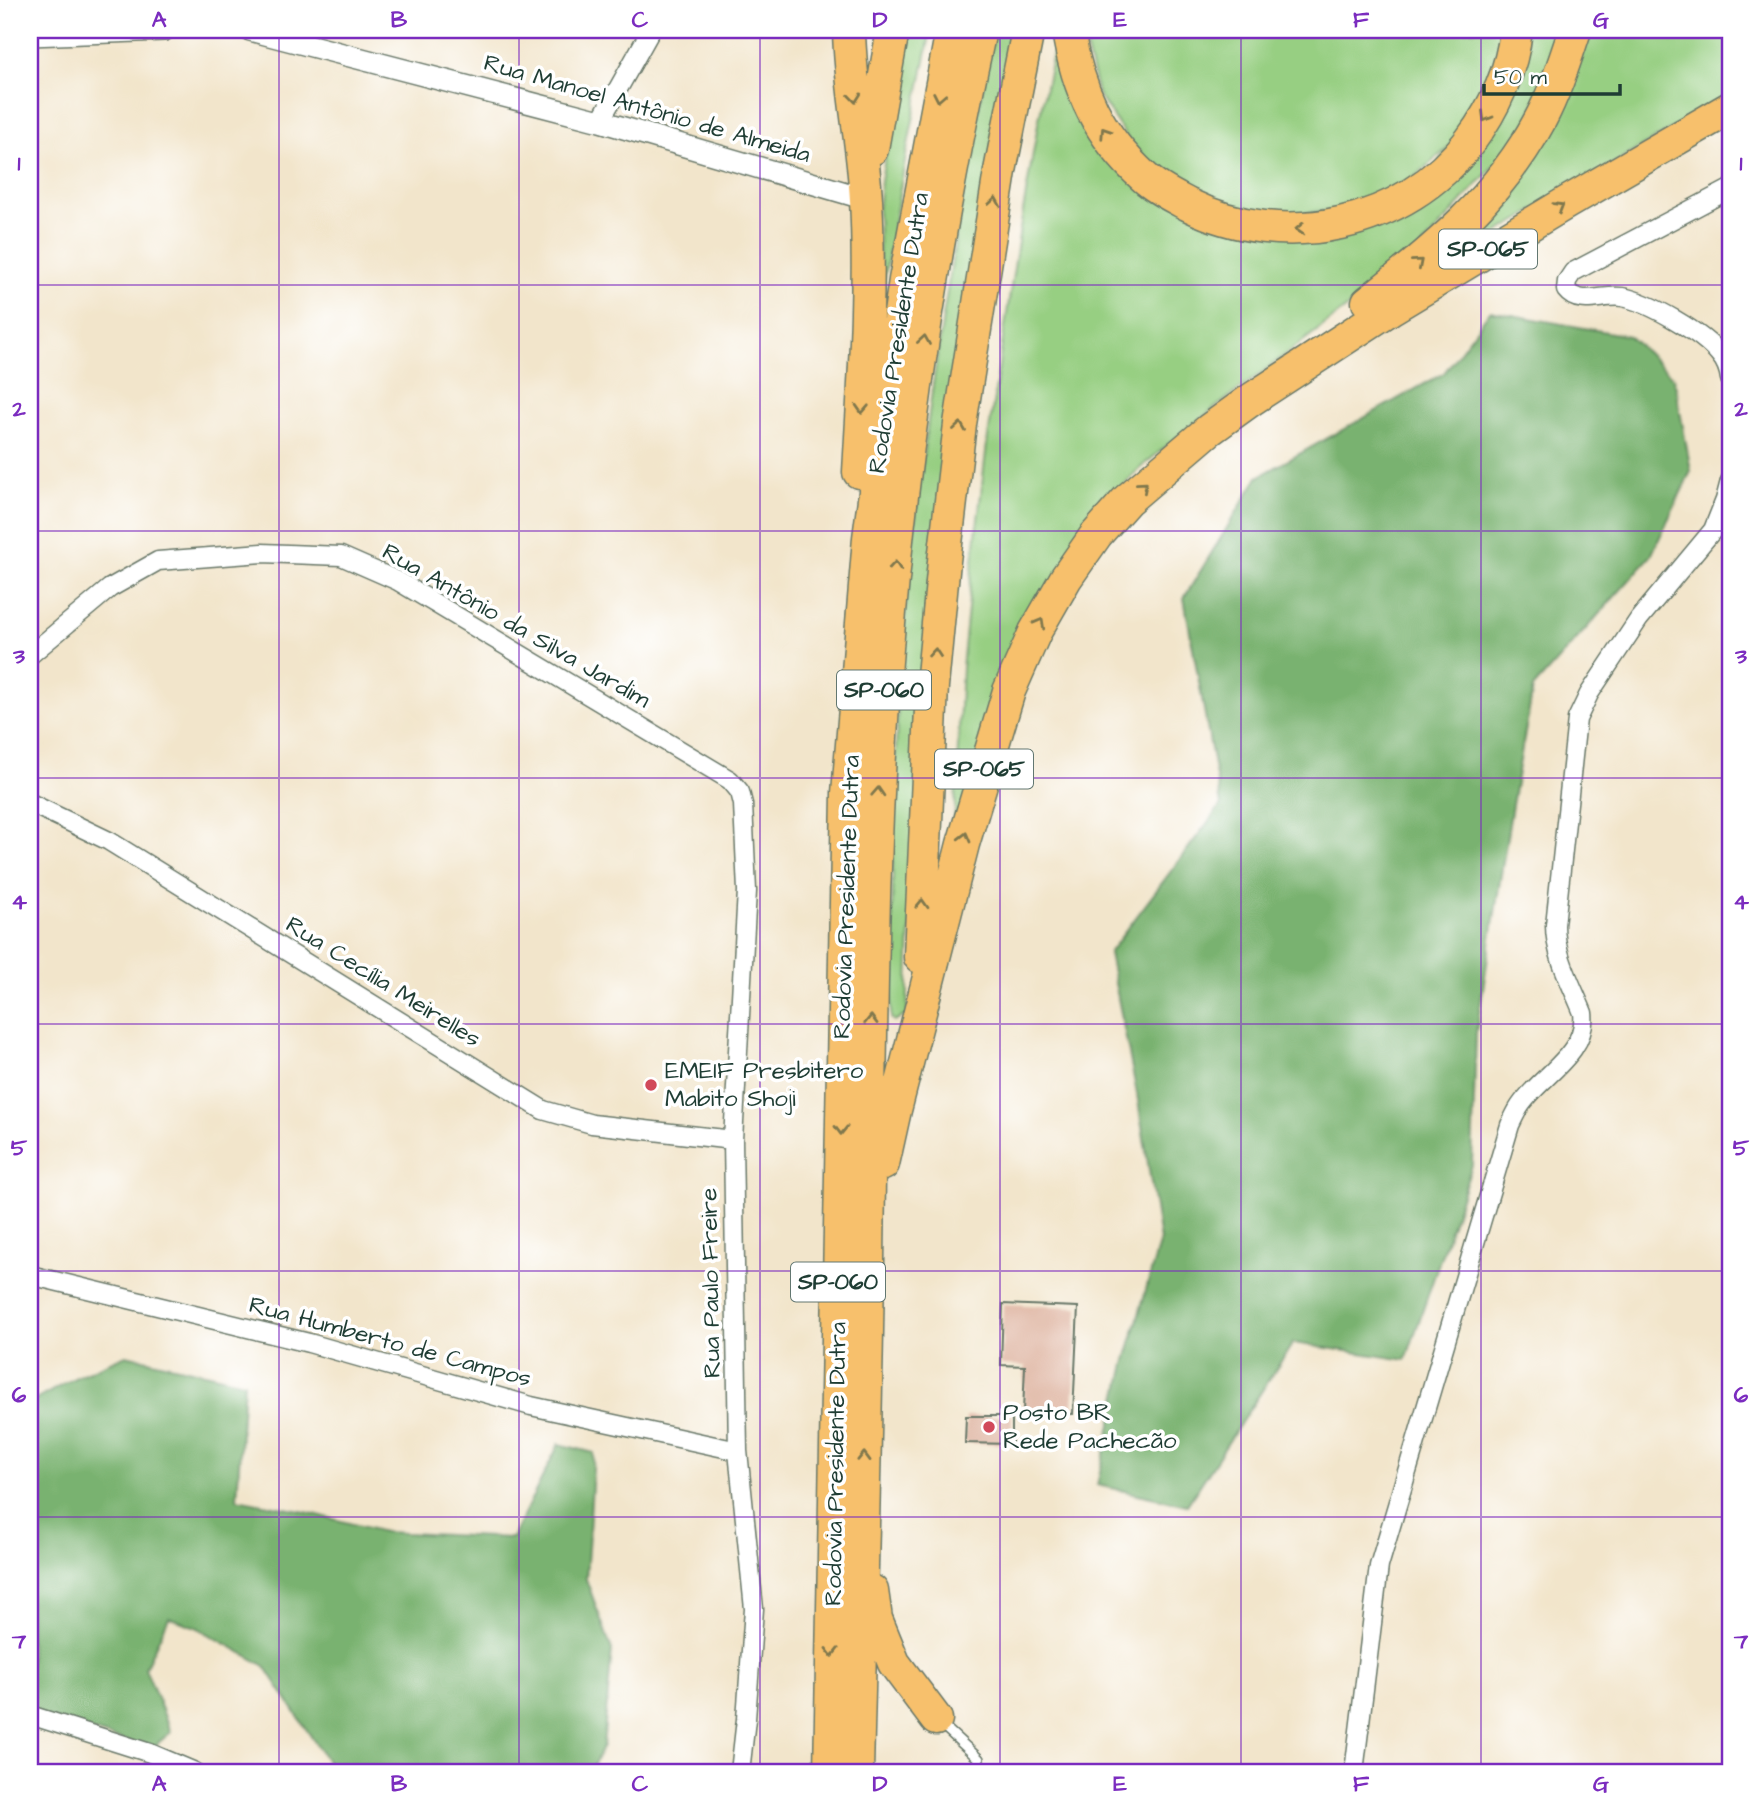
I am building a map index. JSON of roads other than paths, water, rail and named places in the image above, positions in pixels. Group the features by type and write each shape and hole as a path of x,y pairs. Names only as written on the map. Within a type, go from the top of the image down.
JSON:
{"highway":[{"name":"SP-060","path":"848,793 850,609 866,341 867,235 866,199 849,30"},
{"path":"866,199 875,127 893,30"},
{"name":"Rodovia Presidente Dutra","path":"830,1772 848,793 869,538 886,407 905,280 952,30"},
{"name":"Rodovia Presidente Dutra","path":"857,1772 867,1357 874,878 891,601 906,460 928,310 980,30"},
{"path":"867,1357 884,1157 918,1022 932,686 960,424 1000,171 1028,30"},
{"path":"1068,30 1079,81 1091,107 1107,135 1146,178 1171,196 1206,213 1245,225 1286,230 1341,224 1372,214 1395,204 1444,171 1465,149 1495,102 1508,71 1516,30"},
{"name":"SP-065","path":"1252,399 1330,332 1409,270 1474,211 1499,183 1540,120 1554,89 1574,30"},
{"name":"SP-065","path":"918,1022 960,856 1009,691 1035,632 1066,578 1096,535 1127,500 1200,437 1252,399 1402,302 1730,108"},
{"path":"863,1525 876,1619 894,1663 936,1719"}],"street":[{"path":"30,35 164,30"},
{"name":"Rua Manoel Antônio de Almeida","path":"250,30 600,121 866,199"},
{"path":"600,121 651,30"},
{"path":"1730,189 1573,272 1567,281 1566,290 1579,299 1621,297 1639,302 1677,320 1721,355 1730,379"},
{"path":"1354,1772 1379,1566 1510,1125 1520,1105 1572,1050 1582,1033 1583,1013 1555,938 1577,719 1589,694 1639,619 1713,530 1730,481"},
{"name":"Rua Antônio da Silva Jardim","path":"30,654 110,588 158,561 262,553 341,556 398,581 730,780 740,792"},
{"name":"Rua Paulo Freire","path":"740,792 743,804 747,891 733,1140 738,1451 754,1609 740,1772"},
{"name":"Rua Cecília Meirelles","path":"30,803 110,841 544,1110 592,1124 733,1140"},
{"name":"Rua Humberto de Campos","path":"30,1275 309,1343 531,1406 738,1451"},
{"path":"30,1715 150,1754 195,1772"}],"lane":[{"path":"936,1719 979,1759"}],"place":[{"name":"EMEIF Presbitero Mabito Shoji","path":"651,1085"},
{"name":"Posto BR Rede Pachecão","path":"989,1427"}]}
